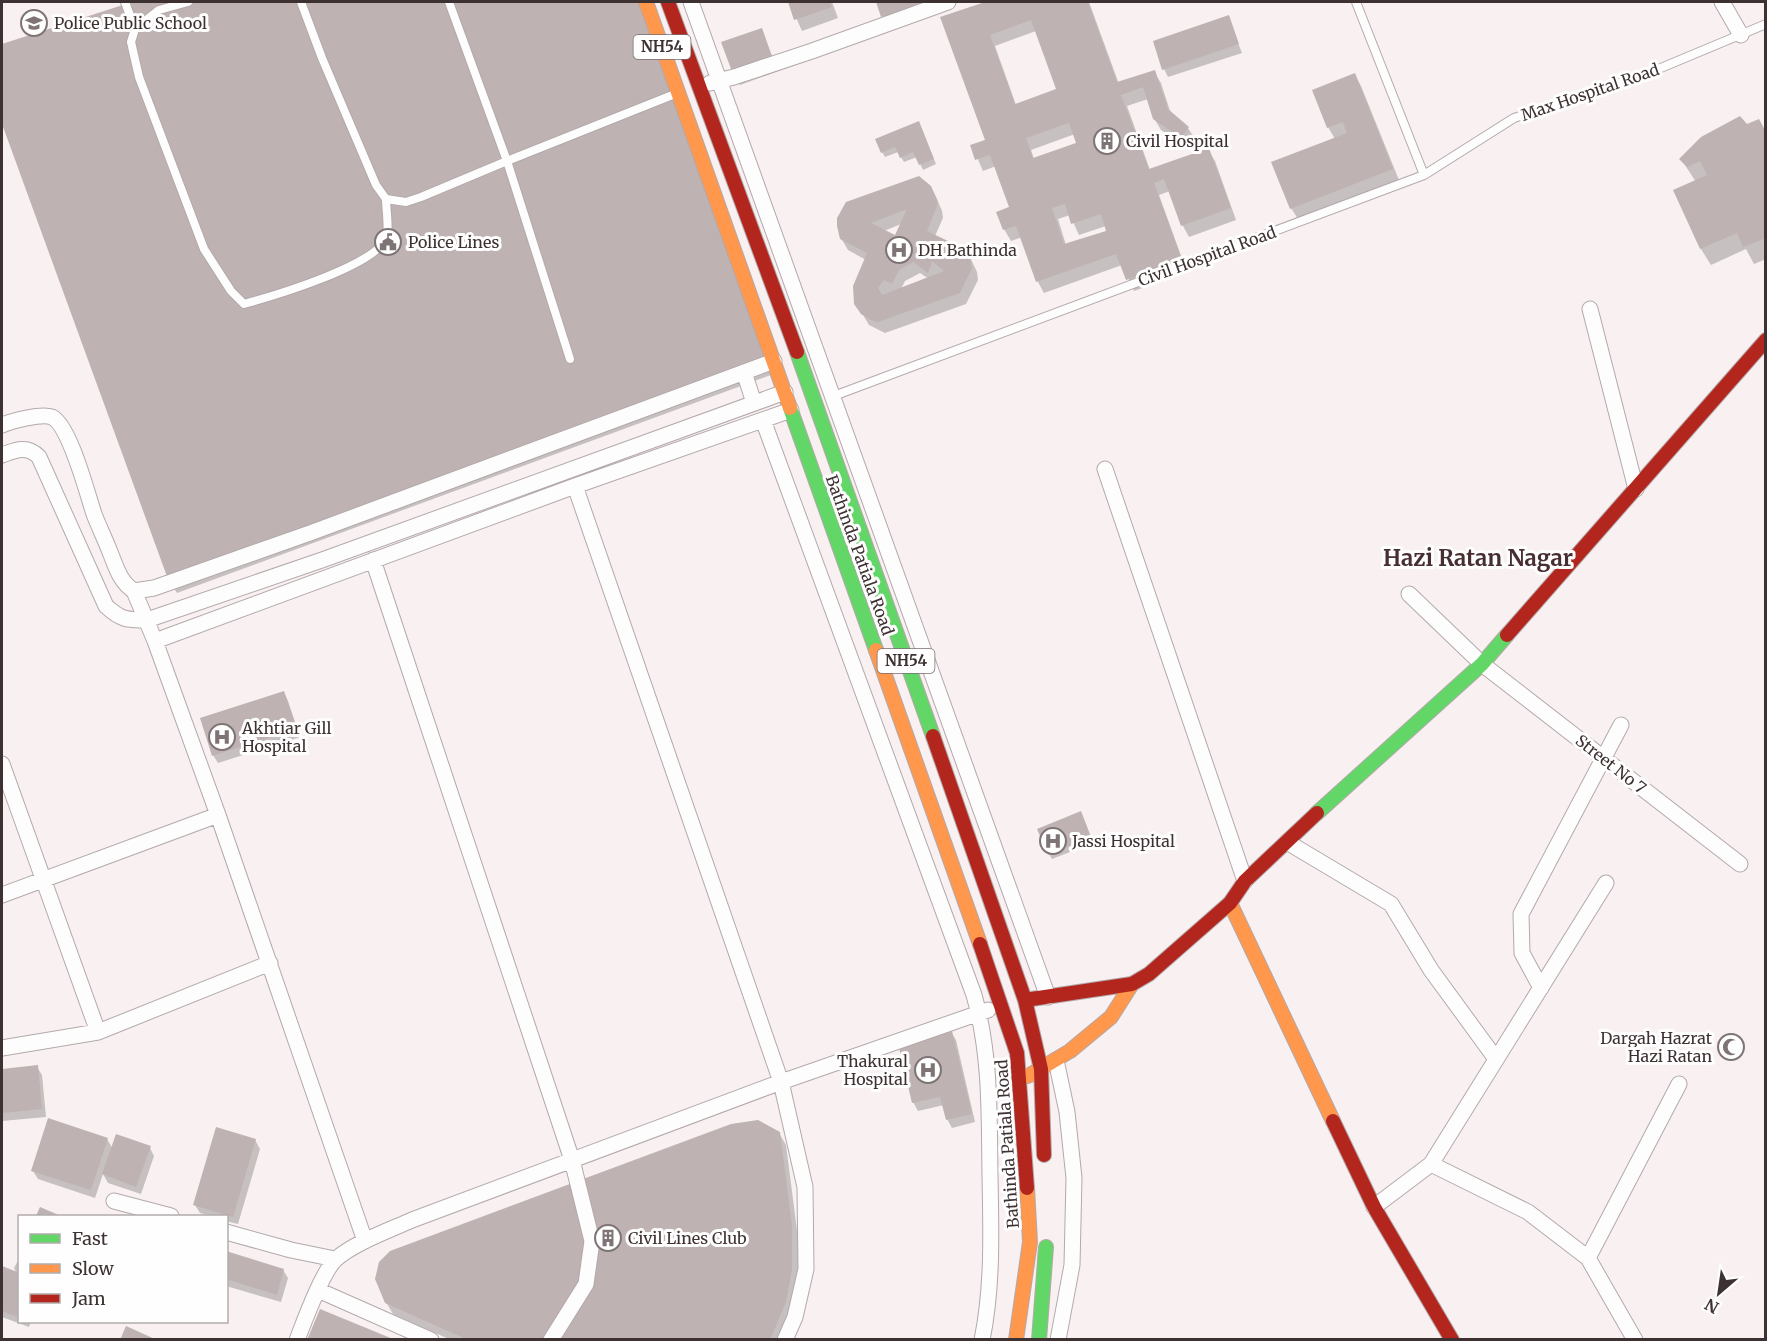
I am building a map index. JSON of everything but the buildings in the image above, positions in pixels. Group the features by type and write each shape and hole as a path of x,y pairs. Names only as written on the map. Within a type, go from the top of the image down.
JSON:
{"main road":[{"name":"Bathinda Patiala Road","path":"646,2 1002,1005 1017,1053 1025,1139 1030,1242 1016,1340"},
{"name":"NH54","path":"668,2 816,402 1025,1000 1041,1069 1044,1173"},
{"path":"1025,1000 1132,984 1149,974 1230,903 1245,881 1336,795 1482,664 1766,340"},
{"path":"1230,903 1374,1207 1452,1340"},
{"path":"1020,1081 1070,1052 1112,1017 1132,984"},
{"path":"1039,1340 1046,1231"}],"street":[{"path":"691,2 1048,997"},
{"path":"699,86 812,51 948,2"},
{"path":"1722,2 1741,35"},
{"path":"1590,309 1636,489"},
{"path":"134,591 154,588 310,533 774,361"},
{"path":"744,372 754,403"},
{"path":"2,455 22,448 33,451 39,457 106,606 117,617 147,620 322,560 785,392"},
{"path":"155,640 575,486 791,410"},
{"path":"2,424 51,417 61,426 70,443 96,517 120,575 126,586 134,591 155,640 270,963 365,1241"},
{"path":"763,420 979,1013 985,1042 989,1085 991,1245 982,1340"},
{"path":"1105,469 1245,881"},
{"path":"575,486 781,1082 805,1187 806,1269 795,1317 784,1340"},
{"path":"373,560 572,1160 592,1241 586,1284 550,1340"},
{"name":"Street No 7","path":"1409,594 1482,664 1740,864"},
{"path":"1541,988 1522,953 1521,914 1621,725"},
{"path":"2,764 98,1032"},
{"path":"2,895 218,815"},
{"path":"1287,842 1390,904 1431,970 1496,1059"},
{"path":"1374,1207 1431,1164 1606,883"},
{"path":"2,1048 98,1032 270,963"},
{"path":"297,1340 318,1290 335,1259 365,1241 412,1220 781,1082 1002,1005 1025,1000"},
{"path":"1056,1060 1067,1112 1074,1178 1072,1265 1058,1340"},
{"path":"1588,1258 1679,1084"},
{"path":"1431,1164 1528,1212 1588,1258 1635,1340"},
{"path":"114,1201 167,1215"},
{"path":"228,1233 291,1250 335,1259"},
{"path":"318,1290 431,1340"}],"lane":[{"path":"125,2 135,29"},
{"path":"188,2 159,10 135,29 131,42 139,76 204,249 231,291 244,304 333,273 375,253 387,236 386,199 376,185 322,58 301,2"},
{"path":"449,2 507,161 570,359"},
{"path":"1356,2 1424,175"},
{"name":"Max Hospital Road","path":"1424,175 1514,118 1644,75 1766,24"},
{"path":"386,199 406,202 421,197 699,86"},
{"name":"Civil Hospital Road","path":"816,402 1424,175"}],"traffic: fast":[{"path":"797,352 933,736"},
{"path":"790,408 876,650"},
{"path":"1317,813 1482,664 1507,635"},
{"path":"1039,1340 1046,1247"}],"traffic: slow":[{"path":"646,2 790,408"},
{"path":"876,650 980,944"},
{"path":"1230,903 1333,1121"},
{"path":"1028,1076 1070,1051 1111,1017 1132,984"},
{"path":"1016,1340 1030,1242 1027,1188"}],"traffic: jam":[{"path":"668,2 797,352"},
{"path":"1507,635 1766,340"},
{"path":"933,736 1025,1000 1041,1069 1044,1155"},
{"path":"1025,1000 1132,984 1149,974 1230,903 1245,881 1317,813"},
{"path":"980,944 1017,1053 1027,1188"},
{"path":"1333,1121 1374,1207 1452,1340"}],"place":[{"name":"Police Public School","path":"34,23"},
{"name":"Civil Hospital","path":"1107,141"},
{"name":"Police Lines","path":"388,242"},
{"name":"DH Bathinda","path":"899,250"},
{"name":"Akhtiar Gill Hospital","path":"222,737"},
{"name":"Jassi Hospital","path":"1053,841"},
{"name":"Dargah Hazrat Hazi Ratan","path":"1731,1047"},
{"name":"Thakural Hospital","path":"928,1070"},
{"name":"Civil Lines Club","path":"608,1238"}],"district":[{"name":"Hazi Ratan Nagar","path":"1478,558"}]}
